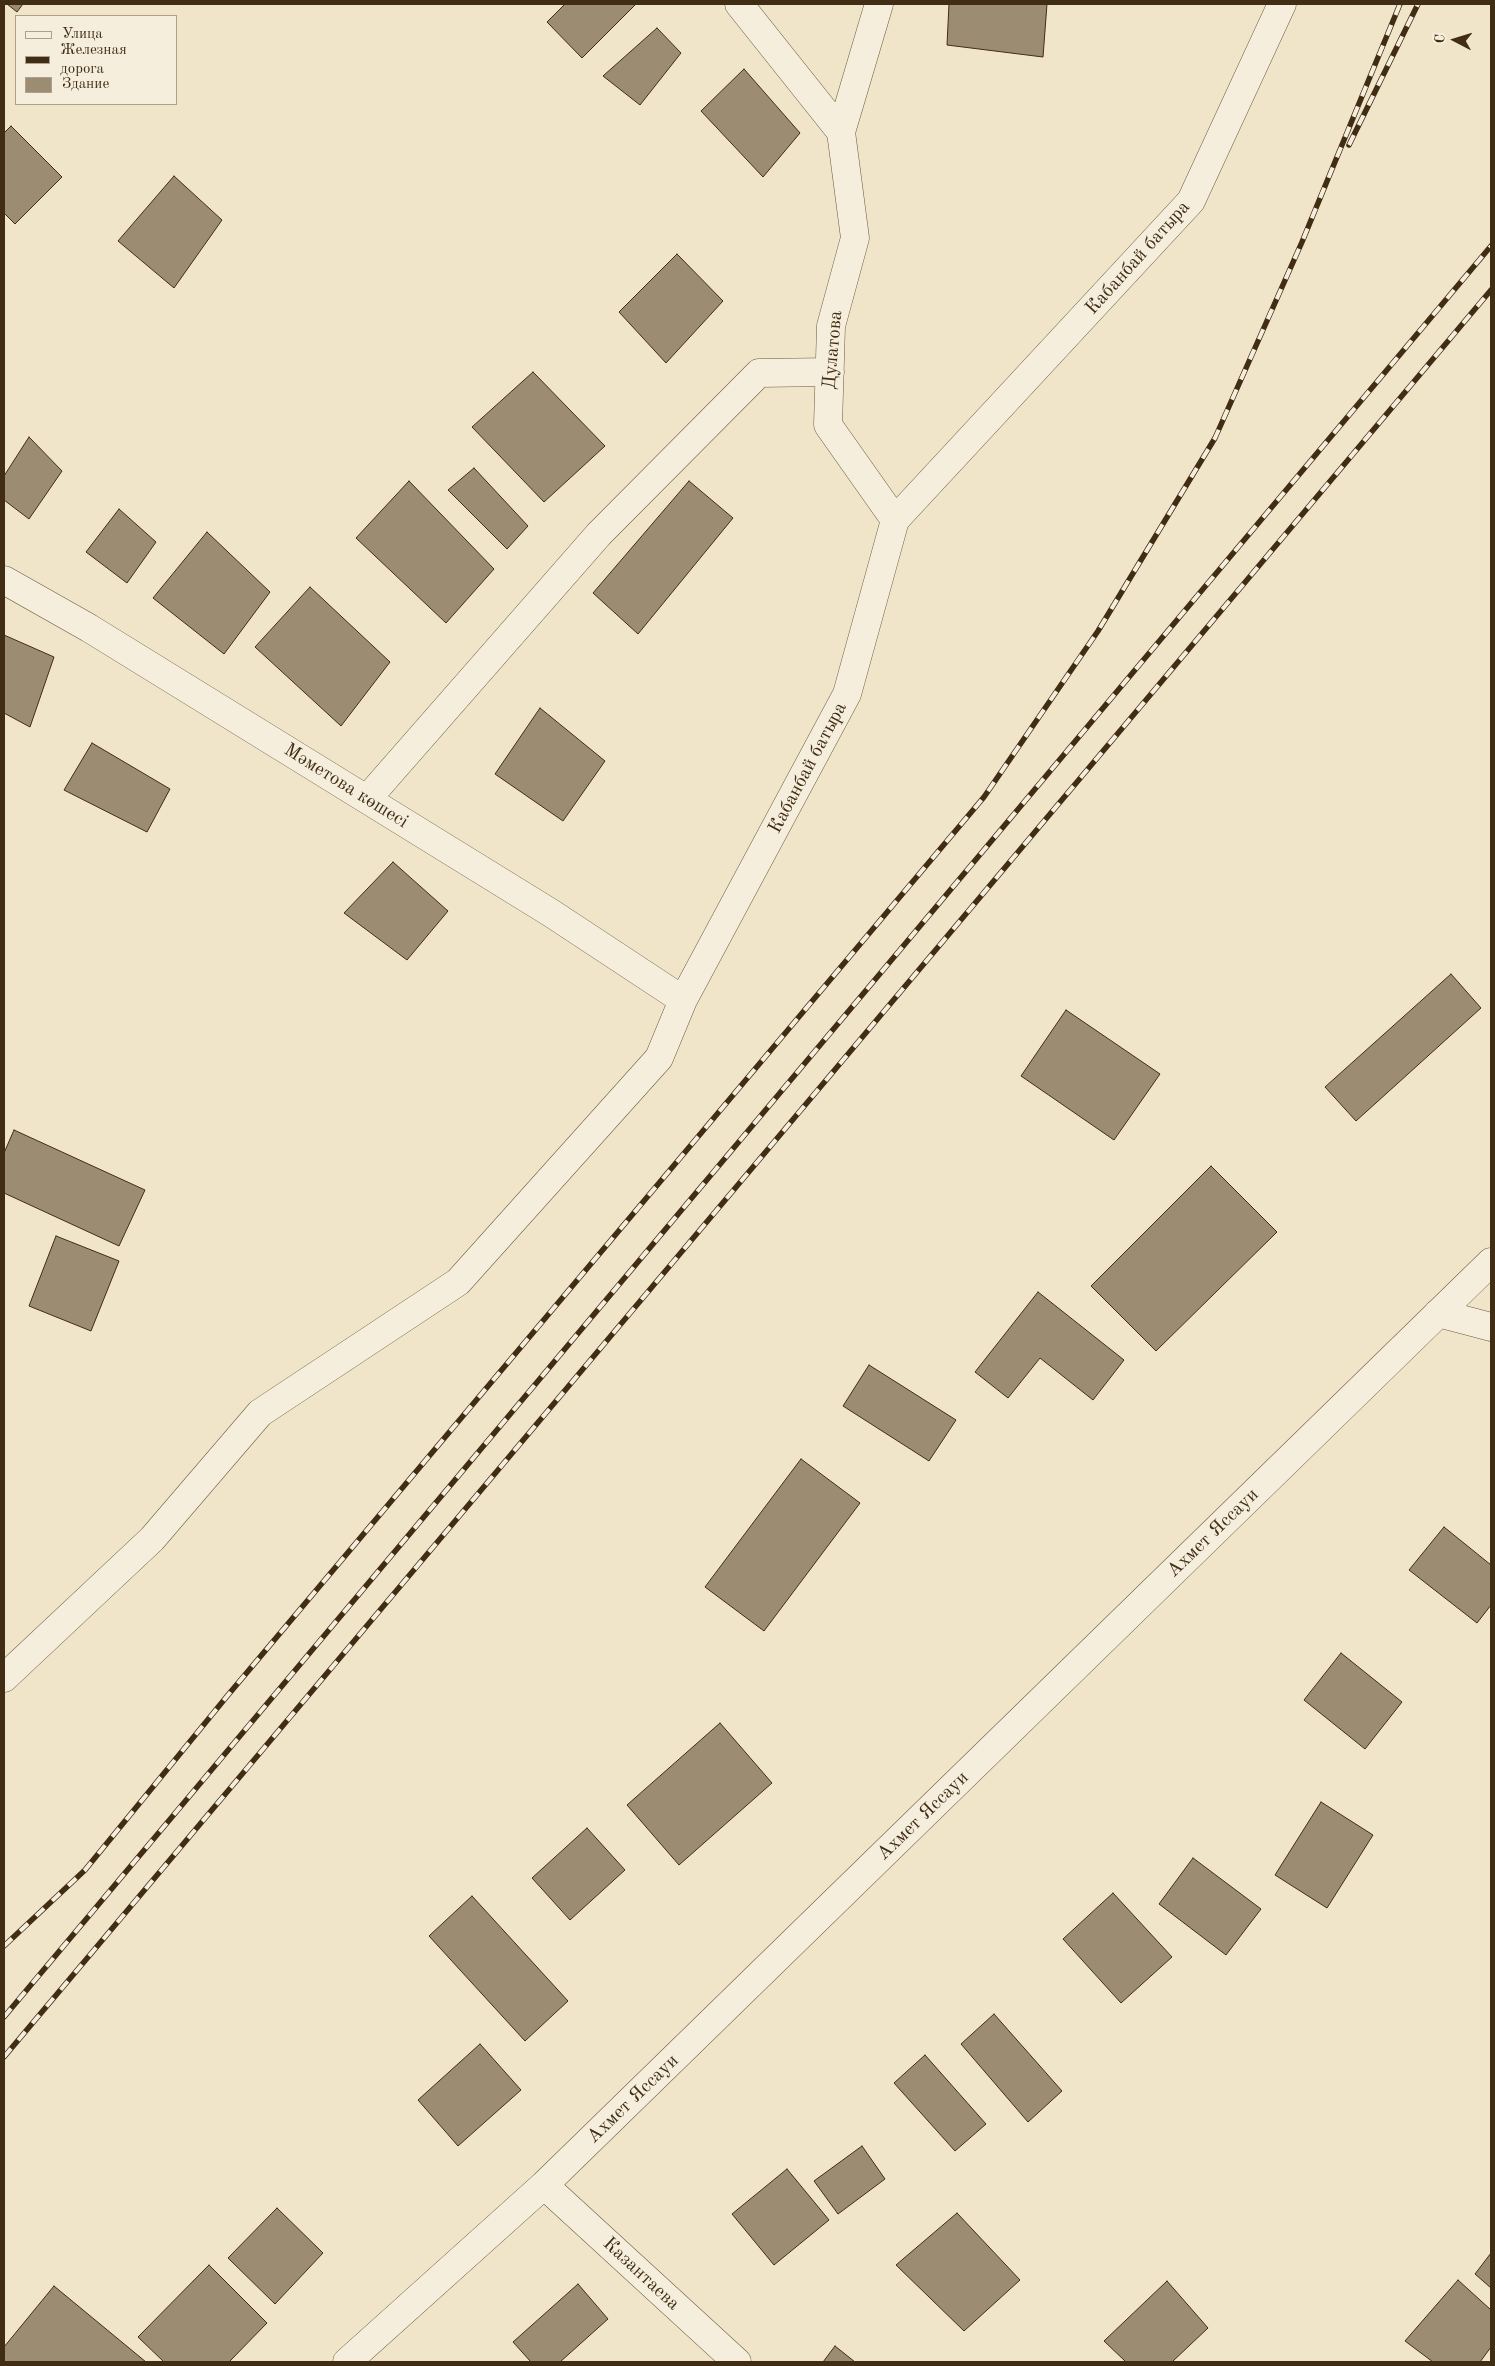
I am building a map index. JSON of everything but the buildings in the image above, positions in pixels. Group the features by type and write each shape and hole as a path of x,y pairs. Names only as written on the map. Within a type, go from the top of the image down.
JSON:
{"street":[{"path":"739,4 840,132"},
{"name":"Дулатова","path":"879,4 840,132 854,238 831,326 828,425 895,520"},
{"name":"Кабанбай батыра","path":"4,1678 152,1539 260,1413 458,1282 659,1058 683,1000 847,694 895,520 979,432 1191,201 1282,4"},
{"path":"367,799 599,534 758,373 830,372"},
{"name":"Мәметова көшесі","path":"4,580 89,628 367,799 551,913 683,1000"},
{"name":"Ахмет Яссауи","path":"347,2362 544,2185 1491,1262"},
{"path":"1438,1313 1491,1327"},
{"name":"Казантаева","path":"544,2185 737,2362"}],"railway":[{"path":"4,1946 85,1870 228,1695 984,797 1098,631 1215,438 1302,242 1400,4"},
{"path":"1349,145 1418,4"},
{"path":"4,2017 1491,246"},
{"path":"4,2057 1491,290"}]}
